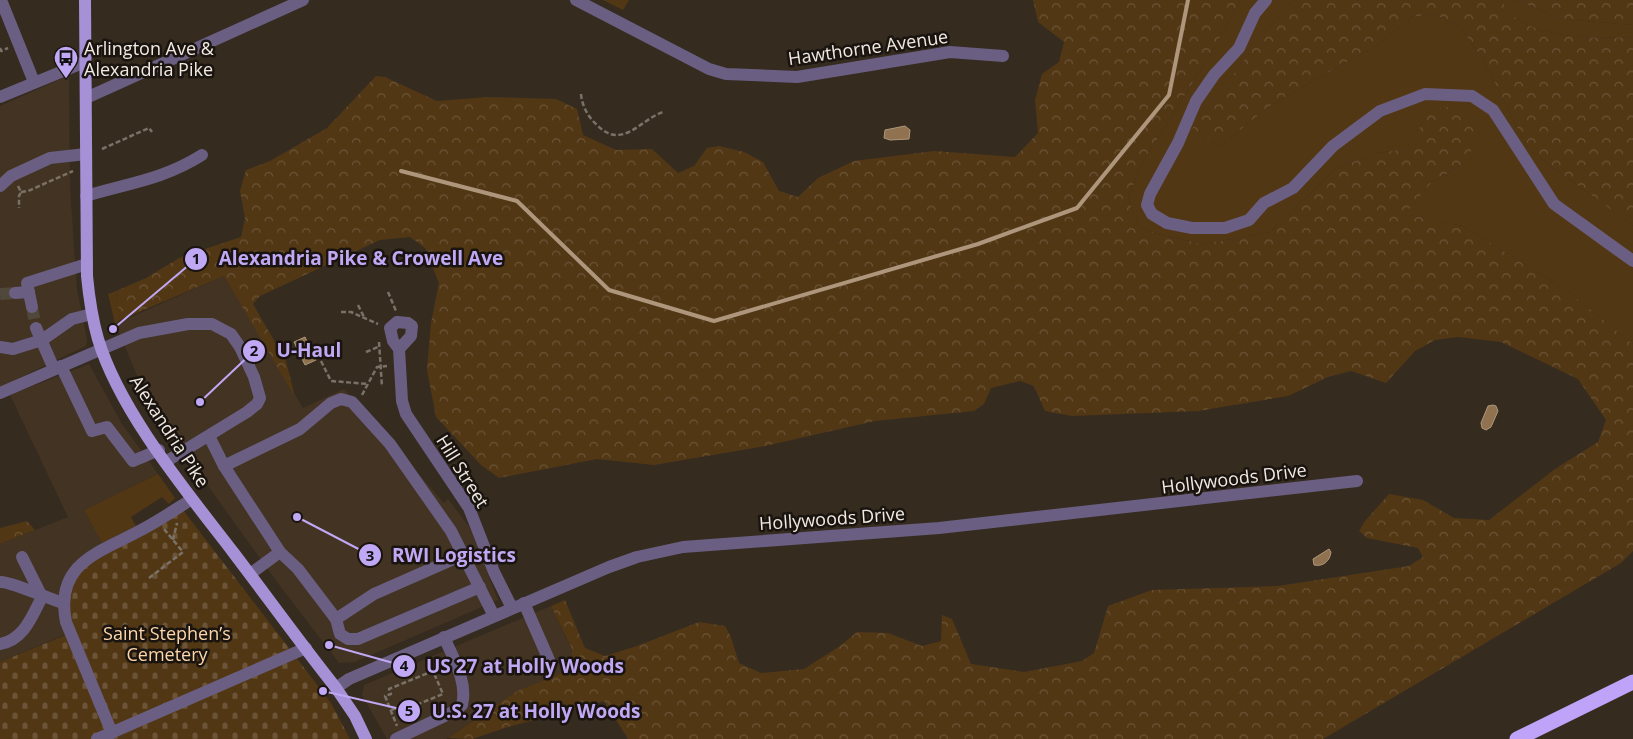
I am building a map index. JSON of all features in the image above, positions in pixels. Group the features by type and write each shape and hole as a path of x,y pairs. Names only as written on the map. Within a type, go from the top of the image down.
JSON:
{"highway":[{"path":"1517,739 1633,682"}],"main road":[{"name":"Alexandria Pike","path":"85,0 87,264 92,314 102,349 125,400 158,450 192,498 336,688 355,716 366,739"}],"street":[{"path":"1,0 34,82"},
{"path":"86,98 303,0"},
{"name":"Hawthorne Avenue","path":"576,0 712,71 726,74 806,76 950,52 1003,56"},
{"path":"1266,0 1255,13 1240,48 1214,75 1196,101 1178,143 1150,194 1147,205 1152,214 1167,223 1192,228 1225,228 1249,220 1264,203 1293,188 1333,146 1380,111 1425,94 1472,96 1494,110 1554,204 1633,261"},
{"path":"0,97 85,62"},
{"path":"0,186 11,176 50,158 86,154"},
{"path":"86,196 156,178 180,168 202,155"},
{"path":"32,307 27,283 87,264"},
{"path":"14,293 29,292"},
{"path":"0,347 13,349 42,340 72,319 92,314"},
{"path":"0,393 139,333 188,324 212,324 231,334 254,377 260,398 257,404 247,412 166,461"},
{"path":"36,328 92,431 107,427 133,461 158,450"},
{"name":"Hill Street","path":"400,349 402,400 406,414 470,508 494,572 518,606 549,660"},
{"path":"224,466 300,428 331,403 341,399 349,401 390,444 451,531 465,554 494,616"},
{"path":"209,436 224,466 280,552 298,569 336,619 340,634 348,639 358,639 480,587"},
{"name":"Hollywoods Drive","path":"336,688 349,679 609,567 637,557 683,546 939,528 1357,481"},
{"path":"112,733 66,622 63,604 70,579 87,558 157,521 192,498"},
{"path":"250,574 280,552"},
{"path":"336,619 374,594 465,554"},
{"path":"22,557 42,596"},
{"path":"0,582 6,581 63,604"},
{"path":"0,644 8,642 24,631 42,596"},
{"path":"399,738 455,711 462,705 464,690 462,680 444,637"},
{"path":"97,739 306,648"}],"path":[{"path":"581,94 582,102 590,119 603,132 617,135 632,132 654,115 663,112"},
{"path":"102,149 149,128 152,132"},
{"path":"21,192 28,191 73,171"},
{"path":"11,176 21,192"},
{"path":"19,208 21,192"},
{"path":"388,292 396,312"},
{"path":"358,305 364,318"},
{"path":"341,312 351,312 381,325"},
{"path":"366,352 378,348"},
{"path":"321,361 331,381 368,384"},
{"path":"358,400 377,367 400,365"},
{"path":"149,578 183,552 157,521"},
{"path":"391,710 397,708 398,712 443,694 433,671 389,690 391,694 385,696 399,738"}],"shaded area":[{"path":"69,77 70,187 77,289 87,339 86,346 0,387 0,106"},
{"path":"905,126 910,130 909,139 890,140 884,138 885,130"},
{"path":"224,276 303,408 344,389 444,503 448,499 470,528 498,600 355,662 339,663 277,582 149,403 115,324"},
{"path":"305,337 316,360 305,365 294,342"},
{"path":"89,364 122,424 158,474 84,510 107,552 73,631 0,662 0,544 68,517 10,395"},
{"path":"1488,406 1496,406 1498,411 1491,427 1486,430 1482,428 1481,423"},
{"path":"1329,549 1331,552 1328,561 1320,565 1314,565 1313,559"},
{"path":"551,606 572,650 571,665 559,674 517,691 446,739 387,739 362,695 364,685"}],"green space":[{"path":"603,0 629,0 623,10"},
{"path":"1033,0 1240,0 1210,55 1142,163 1128,198 1139,227 1161,235 1203,244 1270,232 1338,167 1377,153 1406,149 1427,116 1444,106 1468,116 1477,136 1466,163 1432,182 1405,214 1463,226 1568,291 1633,344 1633,551 1621,563 1323,739 628,739 604,701 508,727 472,739 448,738 517,691 559,674 571,665 572,649 551,606 565,600 585,648 605,656 699,622 725,626 731,637 739,663 761,673 804,669 840,646 857,632 888,633 922,646 941,641 942,615 952,619 971,664 1024,672 1082,661 1094,653 1108,606 1152,590 1278,586 1409,566 1423,557 1418,548 1367,538 1359,531 1365,521 1389,494 1423,500 1454,518 1489,520 1555,469 1598,442 1606,420 1578,379 1501,342 1458,337 1435,340 1415,351 1386,383 1351,371 1328,377 1288,396 1198,411 1072,416 1045,411 1034,386 1020,381 991,388 984,404 974,411 875,421 765,446 654,465 597,459 499,478 481,465 436,417 427,370 431,323 439,283 425,248 410,237 380,240 260,296 253,304 286,361 295,397 224,276 120,320 116,291 146,278 181,257 241,237 245,218 240,191 246,170 270,161 327,128 376,76 385,77 437,101 488,97 556,99 577,109 583,135 616,150 652,149 678,173 694,166 707,148 719,146 744,152 763,162 779,191 798,197 818,178 854,161 934,151 1015,157 1038,133 1035,100 1042,74 1059,62 1064,42 1038,22"},
{"path":"1240,0 1294,0 1273,22 1193,129 1220,146 1274,103 1379,44 1412,17 1434,14 1459,26 1483,59 1528,149 1633,226 1633,344 1568,291 1463,226 1404,214 1432,182 1466,163 1427,116 1406,149 1377,153 1338,167 1270,232 1203,244 1161,235 1139,227 1128,198 1142,163 1210,55"},
{"path":"1294,0 1502,0 1510,13 1522,22 1552,33 1603,38 1633,37 1633,226 1528,149 1483,59 1459,26 1434,14 1412,17 1379,44 1274,103 1220,146 1192,129 1273,22"},
{"path":"1502,0 1516,0 1563,19 1633,25 1633,37 1603,38 1552,33 1522,22 1510,13"},
{"path":"1516,0 1633,0 1633,25 1563,19"},
{"path":"116,291 120,320 115,324 108,294"},
{"path":"158,474 175,498 169,504 162,497 131,517 136,526 102,543 84,510"},
{"name":"Saint Stephen’s Cemetery","path":"183,510 331,703 350,739 0,739 0,662 73,632 67,600 76,577 98,555 141,537"},
{"path":"27,521 35,530 0,544 0,528"}],"waterway":[{"path":"401,171 517,201 609,290 714,321 978,244 1077,208 1169,95 1188,0"}],"tunnel":[{"path":"0,294 15,293"},
{"path":"32,307 36,328"}],"place":[{"name":"Arlington Ave & Alexandria Pike","path":"66,79"},
{"name":"Alexandria Pike & Crowell Ave","path":"113,329"},
{"name":"U-Haul","path":"200,402"},
{"name":"RWI Logistics","path":"297,517"},
{"name":"US 27 at Holly Woods","path":"329,645"},
{"name":"U.S. 27 at Holly Woods","path":"323,691"}]}
